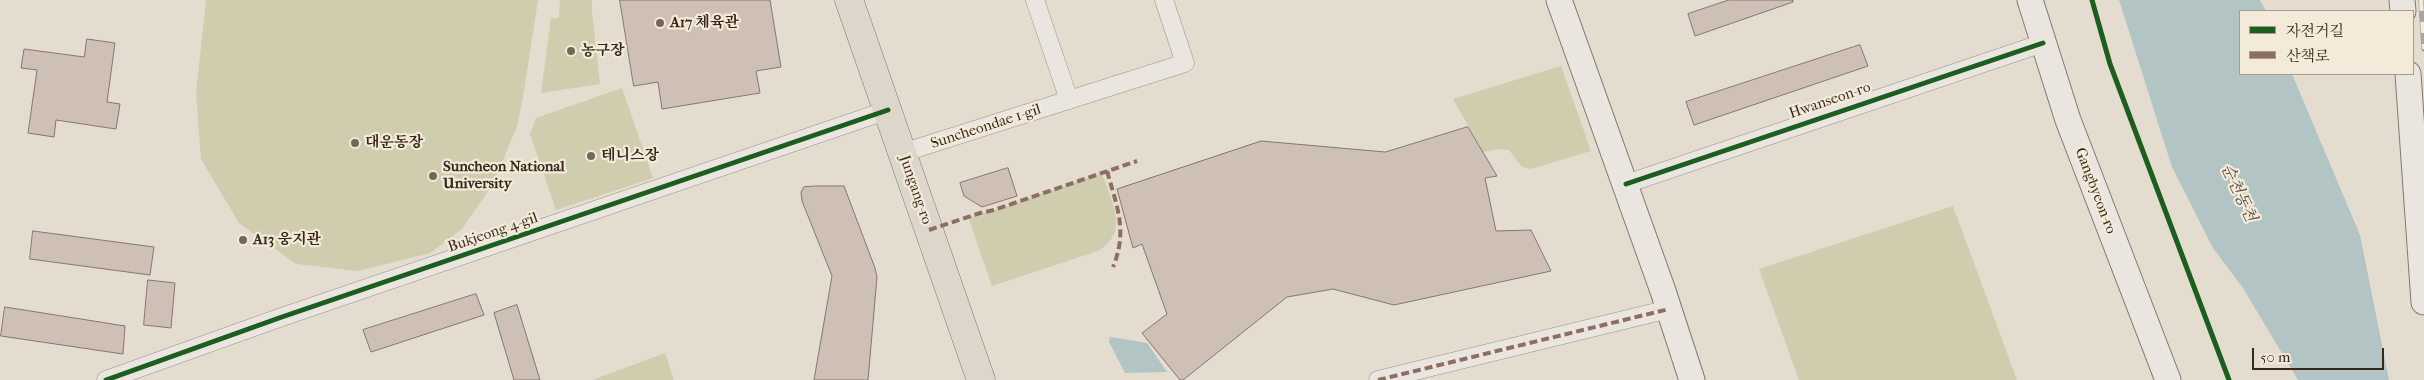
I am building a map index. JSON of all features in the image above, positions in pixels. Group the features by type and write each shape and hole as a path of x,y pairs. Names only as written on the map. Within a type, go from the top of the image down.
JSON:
{"main road":[{"name":"Jungang-ro","path":"849,0 981,380"}],"street":[{"path":"1035,0 1069,100"},
{"name":"Suncheondae 1-gil","path":"902,153 1185,63 1164,0"},
{"path":"1559,0 1626,184 1692,380"},
{"name":"Gangbyeon-ro","path":"2030,0 2068,120 2168,380"},
{"name":"Hwanseon-ro","path":"1626,184 2043,42"},
{"path":"2408,75 2424,302"},
{"name":"Bukjeong 4-gil","path":"106,380 270,321 888,110"},
{"path":"1378,380 1669,309"}],"shaded area":[{"name":"대운동장","path":"206,0 538,0 517,126 493,184 462,229 430,253 358,271 296,264 239,223 201,159 196,93"},
{"name":"농구장","path":"560,0 592,0 600,84 541,93 551,18 559,18"},
{"path":"1561,66 1591,151 1531,169 1522,167 1509,150 1499,149 1483,152 1453,99"},
{"name":"테니스장","path":"622,88 653,178 556,210 530,134 536,118"},
{"path":"1102,173 1116,216 1114,235 1108,243 1098,251 992,286 968,217"},
{"path":"1953,206 2017,380 1799,380 1759,269"},
{"path":"665,353 674,380 592,380"}],"water":[{"name":"순천동천","path":"2119,0 2260,0 2265,10 2239,10 2239,75 2292,75 2360,235 2389,380 2298,380 2243,288 2213,248 2172,167"},
{"path":"1110,337 1147,343 1167,372 1125,373 1109,342"}],"building":[{"path":"620,0 770,0 781,67 756,71 760,93 662,109 658,82 634,86"},
{"path":"1729,0 1793,0 1793,2 1695,36 1688,14"},
{"path":"87,39 115,43 107,102 120,104 116,129 56,120 54,137 28,133 37,70 21,68 24,49 84,57"},
{"path":"1860,45 1868,66 1694,125 1686,102"},
{"path":"1468,127 1497,176 1485,178 1496,231 1531,230 1551,271 1394,305 1333,289 1287,297 1183,380 1180,380 1142,333 1167,314 1142,244 1133,248 1117,189 1261,141 1385,152"},
{"path":"1008,168 1017,196 982,207 964,196 960,183"},
{"path":"844,186 875,268 877,277 868,380 814,380 832,276 802,201 801,192 804,187"},
{"path":"33,231 154,247 150,275 30,259"},
{"path":"148,280 175,283 171,328 144,325"},
{"path":"476,294 484,315 371,352 363,330"},
{"path":"517,305 540,380 514,380 494,313"},
{"path":"5,307 125,326 123,354 1,336"}],"railway":[{"path":"2421,0 2424,49"}],"marked path":[{"path":"929,230 1137,161"},
{"path":"1107,171 1117,208 1120,230 1120,242 1113,267"},
{"path":"1378,380 1669,309"}],"cycle path":[{"path":"2092,0 2110,64 2229,380"},
{"path":"1626,184 2043,43"},
{"path":"106,380 279,318 888,110"}],"place":[{"name":"A17 체육관","path":"660,23"},
{"name":"농구장","path":"571,51"},
{"name":"대운동장","path":"355,143"},
{"name":"테니스장","path":"591,156"},
{"name":"Suncheon National University","path":"433,176"},
{"name":"A13 웅지관","path":"243,240"}]}
